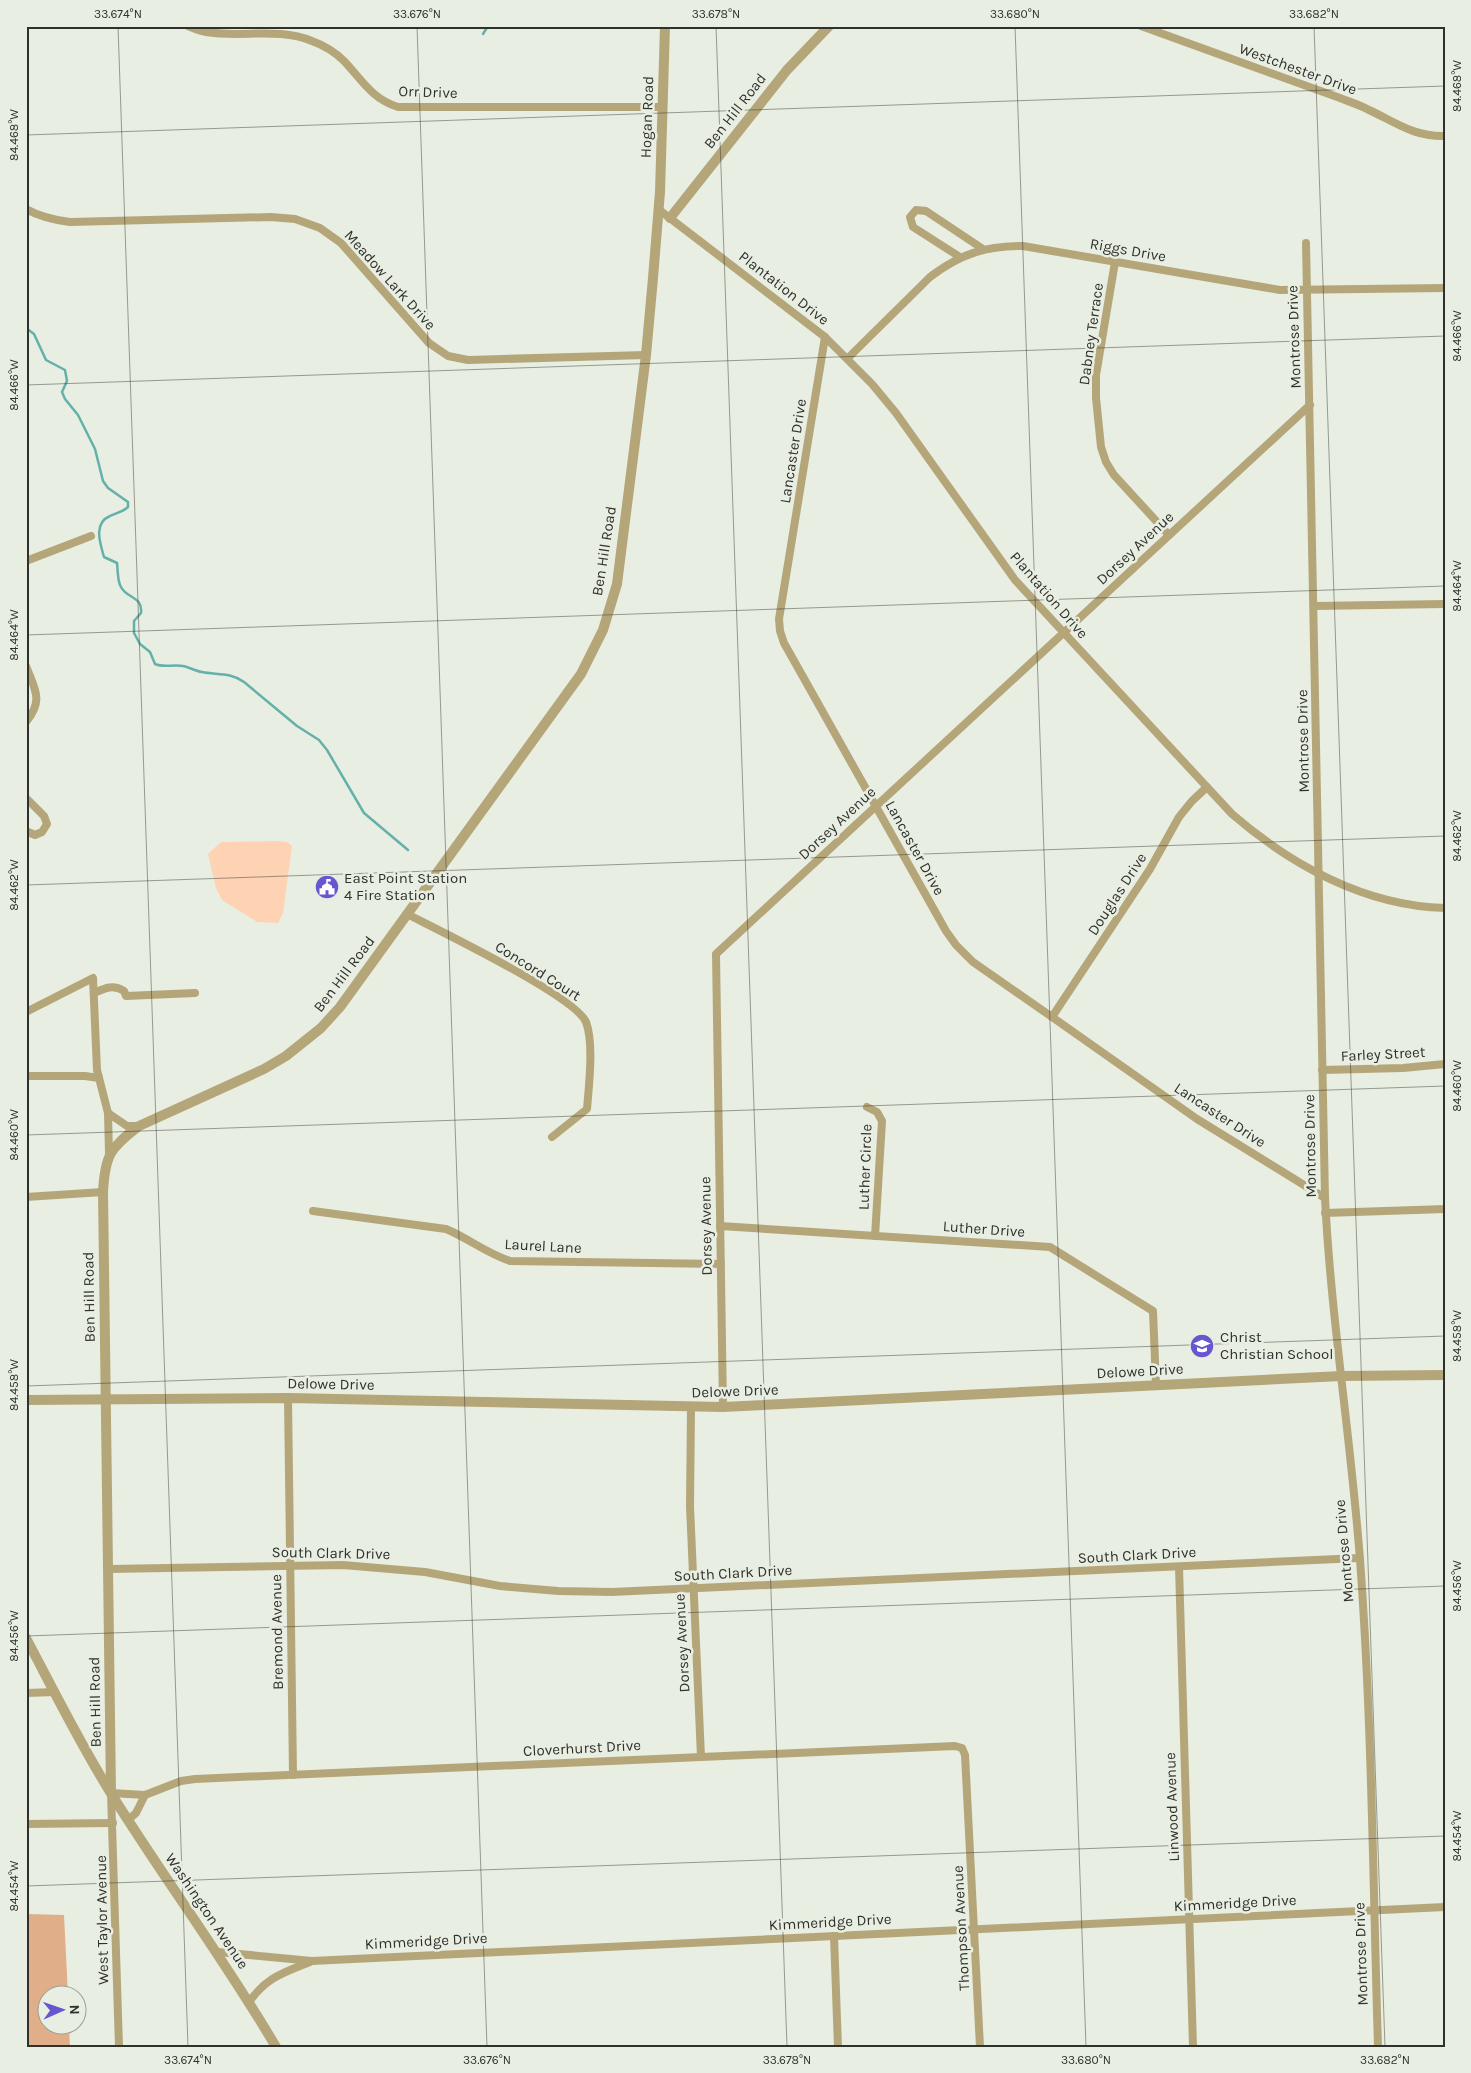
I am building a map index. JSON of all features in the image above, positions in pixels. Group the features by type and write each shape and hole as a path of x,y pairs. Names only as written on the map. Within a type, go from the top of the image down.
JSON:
{"street":[{"name":"Orr Drive","path":"188,26 206,32 281,34 311,40 342,59 375,97 398,107 663,107"},
{"name":"Hogan Road","path":"658,209 665,26"},
{"name":"Ben Hill Road","path":"670,218 787,70 829,26"},
{"name":"Westchester Drive","path":"1141,26 1340,98 1369,110 1407,130 1433,136 1445,136"},
{"name":"Meadow Lark Drive","path":"26,209 46,218 70,222 270,216 295,219 320,228 341,243 429,343 448,356 468,360 646,355"},
{"name":"Ben Hill Road","path":"111,1793 103,1192 109,1154 122,1139 140,1126 264,1069 300,1046 321,1028 340,1007 580,674 603,630 617,584 646,355 658,209"},
{"name":"Plantation Drive","path":"658,209 825,337 848,358 896,413 1015,580 1232,814 1258,837 1292,860 1318,874 1355,890 1399,902 1445,908"},
{"path":"960,257 912,227 910,217 916,210 926,211 983,249"},
{"name":"Montrose Drive","path":"1306,243 1325,1198 1360,1558 1367,1679 1378,2047"},
{"name":"Riggs Drive","path":"848,358 930,277 960,257 983,249 1002,246 1023,246 1280,290 1445,288"},
{"name":"Dabney Terrace","path":"1115,262 1096,375 1096,398 1101,447 1106,462 1114,475 1169,535"},
{"name":"Lancaster Drive","path":"825,337 780,619 780,631 784,643 946,931 956,946 974,962 1052,1017 1197,1119 1325,1198"},
{"name":"Dorsey Avenue","path":"723,1407 716,954 1310,405"},
{"path":"26,561 91,536"},
{"path":"1314,606 1445,604"},
{"path":"26,666 38,700 34,712 26,722"},
{"name":"Douglas Drive","path":"1052,1017 1150,869 1179,817 1207,787"},
{"path":"26,798 44,816 46,824 42,832 35,835 26,831"},
{"name":"Concord Court","path":"407,914 521,973 577,1010 585,1020 589,1036 590,1079 587,1109 552,1137"},
{"path":"26,1012 93,978 97,1070 108,1113 109,1154"},
{"path":"94,993 107,987 114,987 124,991 126,996 195,992"},
{"name":"Farley Street","path":"1322,1070 1403,1068 1445,1064"},
{"path":"26,1076 85,1076 99,1078"},
{"name":"Luther Circle","path":"866,1107 877,1112 882,1121 875,1236"},
{"path":"108,1113 127,1126 140,1126"},
{"path":"26,1197 103,1192"},
{"path":"1326,1213 1445,1209"},
{"name":"Laurel Lane","path":"313,1211 446,1229 458,1233 494,1256 510,1261 721,1264"},
{"name":"Luther Drive","path":"720,1226 1050,1247 1153,1311 1156,1385"},
{"name":"Delowe Drive","path":"26,1400 288,1398 690,1408 1341,1376 1445,1375"},
{"name":"Bremond Avenue","path":"288,1398 293,1775"},
{"name":"Dorsey Avenue","path":"690,1408 690,1506 701,1757"},
{"name":"South Clark Drive","path":"108,1569 343,1564 388,1567 500,1586 558,1591 612,1592 1360,1558"},
{"name":"Linwood Avenue","path":"1179,1567 1193,2047"},
{"name":"Washington Avenue","path":"26,1638 111,1793 218,1952 276,2047"},
{"path":"26,1693 54,1692"},
{"name":"Cloverhurst Drive","path":"111,1793 145,1795 181,1781 955,1746 962,1748 965,1755 968,1808"},
{"name":"West Taylor Avenue","path":"111,1793 119,2047"},
{"path":"128,1820 136,1813 145,1795"},
{"name":"Thompson Avenue","path":"968,1808 980,2047"},
{"path":"26,1824 113,1823"},
{"name":"Kimmeridge Drive","path":"218,1952 312,1961 1445,1908"},
{"path":"834,1936 838,2047"},
{"path":"250,2002 259,1989 272,1978 312,1961"}],"shaded area":[{"path":"221,842 287,842 292,846 283,913 278,923 257,922 222,900 216,888 208,854"},
{"path":"26,1914 64,1915 68,1986 38,1986 38,2036 69,2036 70,2047 26,2047"}],"waterway":[{"path":"483,34 488,26"},
{"path":"26,328 34,334 46,360 65,370 67,381 62,392 65,399 78,415 95,449 103,481 108,488 128,502 126,509 110,516 101,523 99,534 104,557 117,563 121,587 140,603 141,613 134,621 134,633 140,644 150,652 155,664 183,666 199,671 229,675 244,682 297,726 319,740 327,750 364,813 408,850"}],"place":[{"name":"East Point Station 4 Fire Station","path":"327,887"},
{"name":"Christ Christian School","path":"1202,1346"}]}
